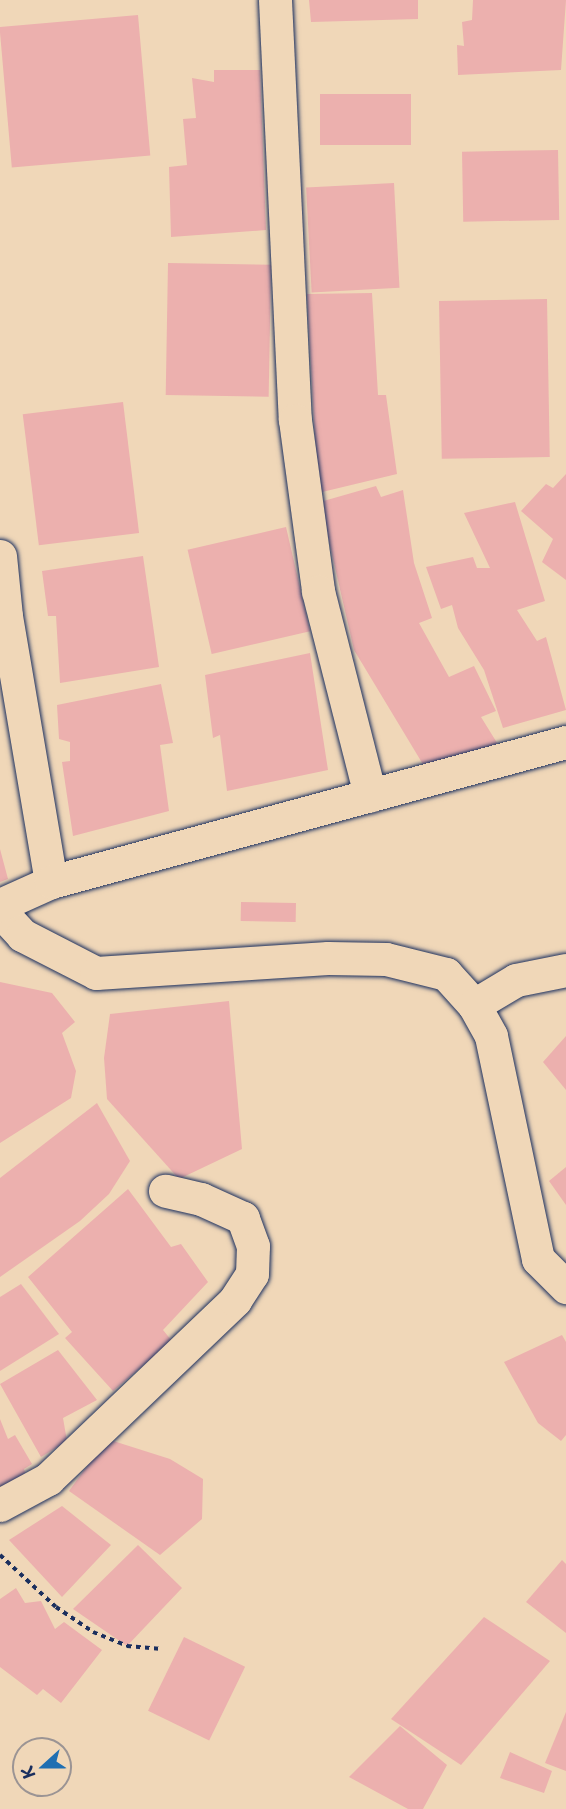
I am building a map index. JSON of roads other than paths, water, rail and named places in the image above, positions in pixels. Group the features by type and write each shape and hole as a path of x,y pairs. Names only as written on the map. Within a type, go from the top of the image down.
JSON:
{"street":[{"path":"275,0 295,420 318,591 370,795"},
{"path":"0,555 6,616 51,882"},
{"path":"0,905 51,882 566,742"},
{"path":"0,911 22,935 96,973 328,958 386,959 446,974 474,1005 491,1035 538,1258 566,1287"},
{"path":"474,1005 516,980 566,970"},
{"path":"0,1505 48,1479 236,1300 252,1274 253,1246 243,1218 201,1198 165,1191"}]}
